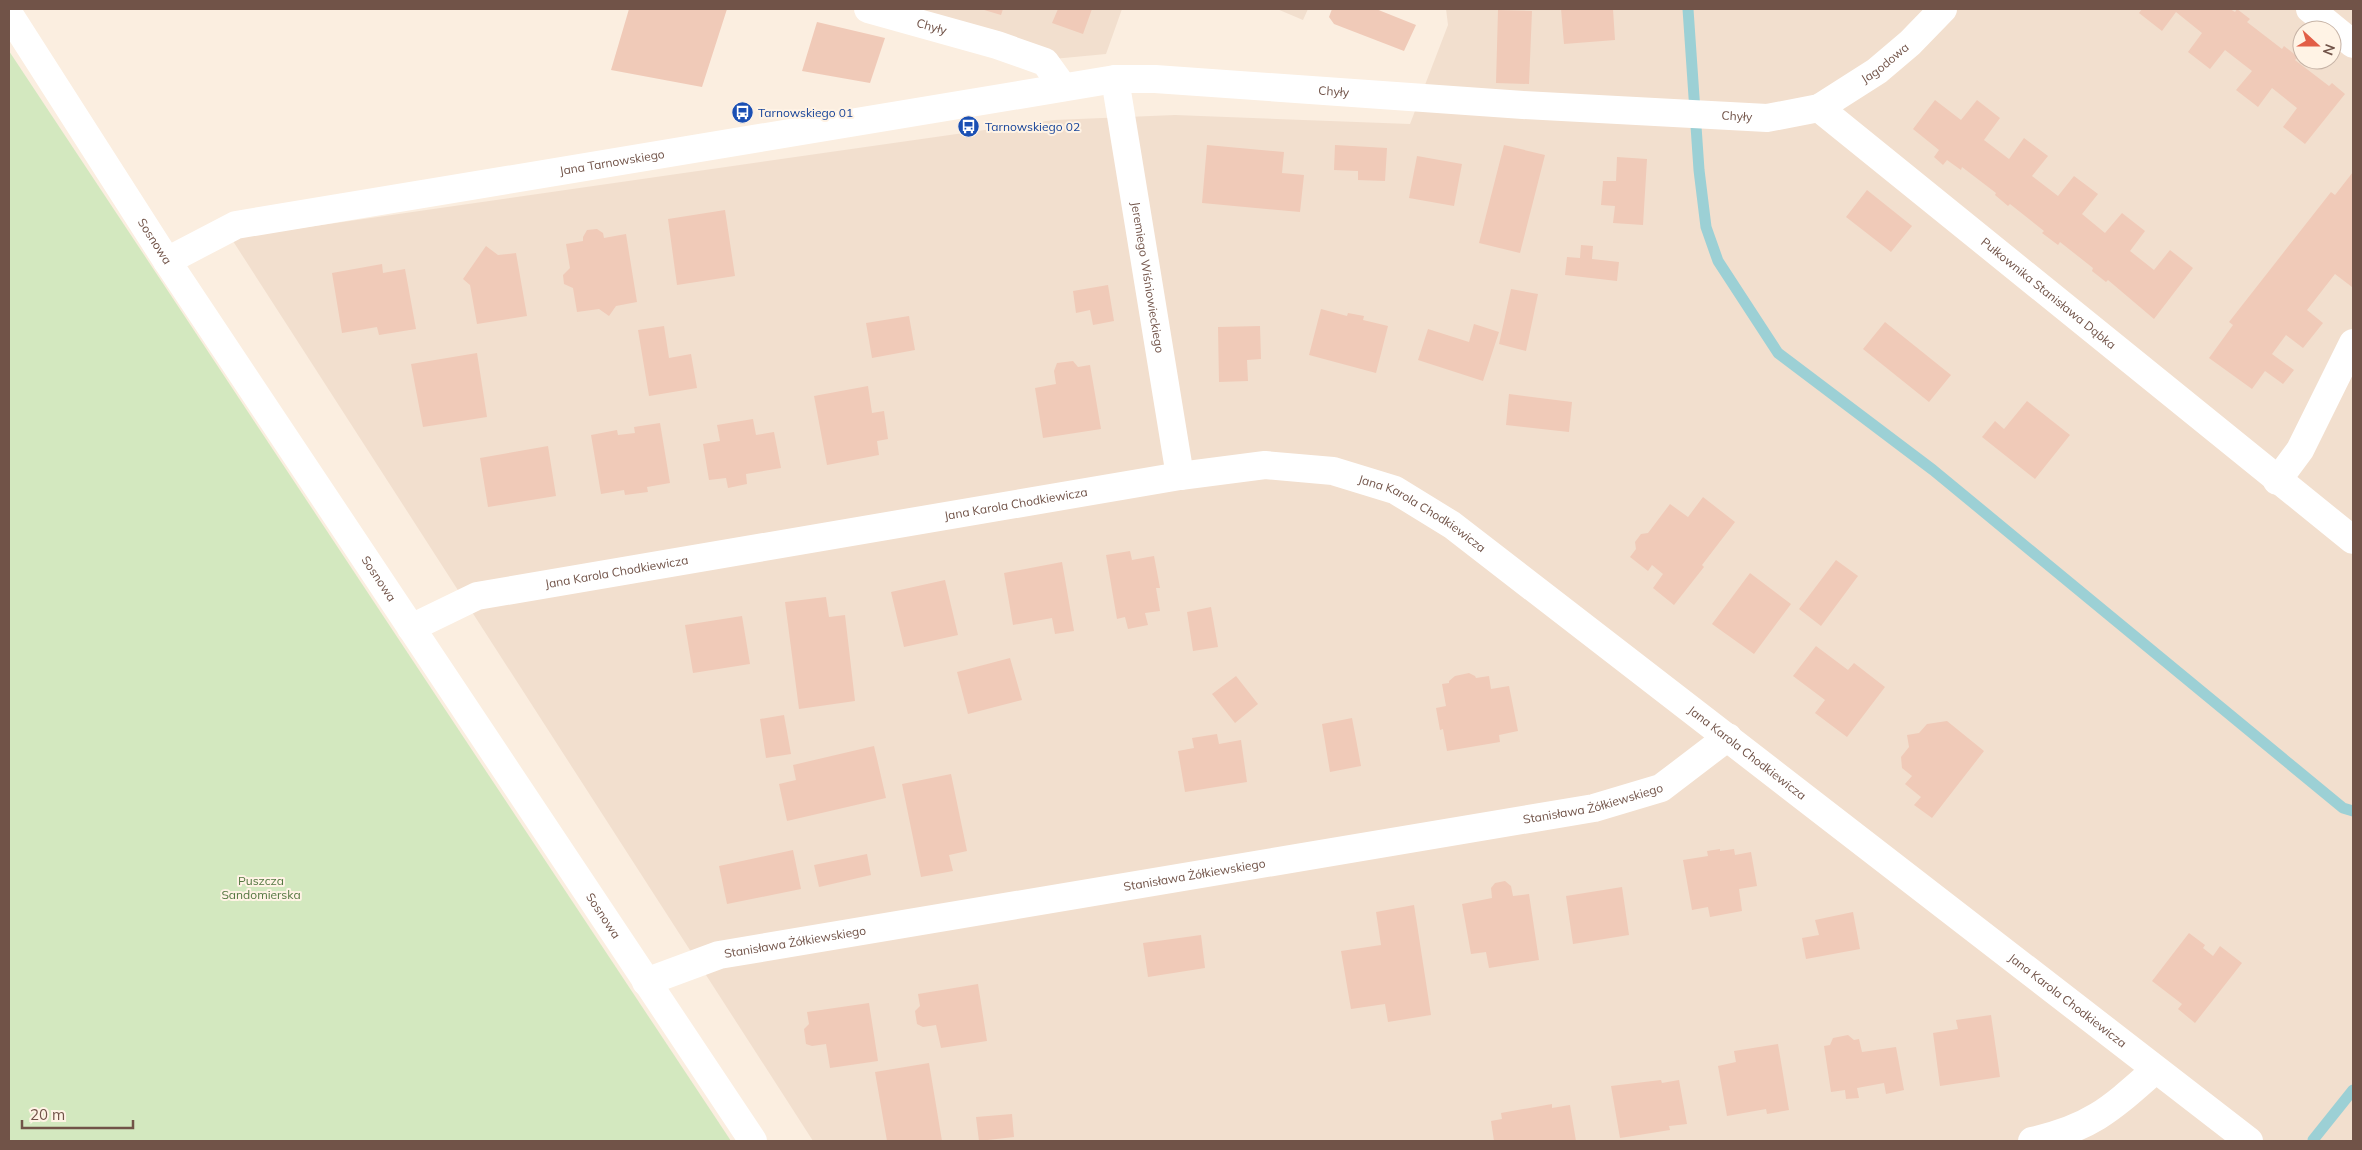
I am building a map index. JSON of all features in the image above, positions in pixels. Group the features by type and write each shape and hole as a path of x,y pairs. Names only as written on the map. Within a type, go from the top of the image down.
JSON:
{"street":[{"name":"Chyły","path":"868,9 997,44 1045,62 1063,87 1114,79 1155,78 1523,105 1767,118 1819,108"},
{"name":"Jagodowa","path":"1819,108 1877,71 1910,43 1943,9"},
{"path":"2310,9 2353,44"},
{"name":"Sosnowa","path":"9,14 167,261 753,1141"},
{"name":"Jeremiego Wiśniowieckiego","path":"1114,79 1180,476"},
{"name":"Jana Tarnowskiego","path":"167,261 236,225 1063,87"},
{"name":"Pułkownika Stanisława Dąbka","path":"1819,108 2353,540"},
{"path":"2278,481 2300,450 2353,343"},
{"name":"Jana Karola Chodkiewicza","path":"411,628 477,596 1180,476 1265,465 1332,471 1395,490 1452,526 1728,737 2249,1141"},
{"name":"Stanisława Żółkiewskiego","path":"646,982 719,955 1594,808 1661,788 1728,737"},
{"path":"2032,1141 2084,1126 2108,1111 2155,1070"}],"shaded area":[{"path":"850,9 1122,9 1106,54 1032,61"},
{"path":"1277,9 1308,9 1303,20"},
{"path":"1446,9 2353,9 2353,1141 813,1141 231,238 1054,120 1175,115 1410,124 1448,25"}],"green space":[{"name":"Puszcza Sandomierska","path":"9,51 731,1141 9,1141"}],"building":[{"path":"629,9 727,9 702,87 611,70"},
{"path":"981,9 1003,9 1001,15"},
{"path":"1058,9 1092,9 1083,34 1052,23"},
{"path":"1332,9 1376,9 1416,25 1404,51 1334,24 1329,17"},
{"path":"1561,9 1613,9 1615,40 1564,44"},
{"path":"2142,9 2230,9 2235,12 2237,9 2250,19 2247,22 2282,49 2284,46 2292,52 2292,70 2308,70 2329,86 2332,83 2345,94 2305,144 2283,127 2297,108 2272,88 2258,107 2236,90 2252,71 2225,50 2210,69 2188,52 2202,33 2176,12 2162,31 2139,13"},
{"path":"1498,10 1532,11 1529,84 1496,83"},
{"path":"817,22 885,38 870,83 802,71"},
{"path":"1935,100 1961,120 1977,100 2000,118 1984,140 2009,159 2024,138 2048,156 2032,176 2058,196 2074,176 2098,194 2082,214 2105,233 2122,213 2145,231 2130,251 2154,270 2170,250 2193,268 2154,319 2108,280 2106,282 2092,271 2093,268 2060,242 2058,245 2042,233 2044,231 2010,204 2008,206 1995,195 1996,193 1962,167 1961,170 1947,160 1943,165 1934,157 1939,150 1913,129"},
{"path":"1207,145 1284,152 1282,173 1304,175 1300,212 1202,203"},
{"path":"1335,145 1387,148 1385,181 1358,180 1358,171 1334,170"},
{"path":"1504,145 1545,155 1520,253 1479,243"},
{"path":"1417,156 1462,164 1454,206 1409,198"},
{"path":"1617,157 1647,159 1643,225 1613,223 1615,206 1601,205 1603,181 1616,181"},
{"path":"2353,172 2353,285 2352,287 2335,274 2307,310 2323,323 2303,348 2286,335 2272,354 2294,370 2283,384 2265,371 2252,389 2209,358 2233,325 2229,322 2331,192 2335,195"},
{"path":"1867,190 1912,226 1891,252 1846,217"},
{"path":"725,210 735,276 677,285 668,219"},
{"path":"597,229 603,233 604,238 626,234 637,302 616,306 609,316 599,309 577,312 573,288 564,284 563,275 570,268 566,244 583,241 587,230"},
{"path":"1581,245 1593,246 1592,259 1619,262 1617,281 1565,275 1567,257 1580,258"},
{"path":"486,246 498,255 516,253 527,316 477,324 470,285 463,279"},
{"path":"382,264 383,273 405,269 416,329 379,335 377,327 342,333 332,273"},
{"path":"1108,285 1114,321 1093,325 1090,310 1076,313 1073,291"},
{"path":"1511,289 1538,294 1526,351 1499,344"},
{"path":"1321,309 1347,316 1348,313 1364,316 1363,320 1388,326 1376,373 1309,355"},
{"path":"909,316 915,350 872,358 866,323"},
{"path":"1885,322 1951,375 1929,402 1863,349"},
{"path":"1474,324 1499,332 1483,381 1418,360 1428,329 1469,342"},
{"path":"664,326 669,358 691,354 697,388 649,396 638,330"},
{"path":"1260,326 1261,359 1247,360 1248,381 1219,382 1218,327"},
{"path":"477,353 487,417 423,427 411,364"},
{"path":"1073,361 1078,367 1090,365 1101,429 1043,438 1035,388 1056,384 1054,371 1057,363"},
{"path":"868,386 872,413 884,411 888,439 877,441 879,455 827,465 814,396"},
{"path":"1509,394 1572,402 1569,432 1506,425"},
{"path":"2027,401 2070,435 2035,479 1982,437 1995,421 2004,429"},
{"path":"753,419 756,435 774,432 781,468 746,474 747,484 728,488 726,478 709,480 703,444 720,441 717,425"},
{"path":"660,423 670,483 647,487 648,492 625,495 624,490 601,494 591,435 617,430 618,435 635,433 634,427"},
{"path":"548,446 556,496 488,507 480,458"},
{"path":"1703,497 1735,522 1702,565 1704,567 1674,605 1653,588 1663,574 1652,565 1648,571 1630,557 1636,549 1635,542 1641,534 1648,533 1670,504 1688,517"},
{"path":"1130,551 1132,560 1154,556 1160,588 1156,588 1160,611 1145,613 1148,625 1128,629 1125,617 1117,619 1106,555"},
{"path":"1836,560 1858,576 1821,626 1799,609"},
{"path":"1062,562 1074,631 1055,634 1052,618 1013,625 1004,573"},
{"path":"1750,573 1791,604 1754,654 1712,624"},
{"path":"945,580 958,635 904,647 891,592"},
{"path":"826,597 829,617 845,615 855,701 799,709 785,602"},
{"path":"1211,607 1218,647 1193,651 1187,612"},
{"path":"742,616 750,664 693,673 685,625"},
{"path":"1816,646 1848,670 1854,663 1885,687 1847,737 1815,713 1825,700 1793,676"},
{"path":"1010,658 1022,700 968,714 957,672"},
{"path":"1469,673 1476,678 1489,676 1491,689 1509,686 1518,731 1499,735 1500,742 1447,751 1443,729 1440,730 1436,708 1446,706 1442,684 1449,683 1455,676"},
{"path":"1236,676 1258,704 1235,723 1212,694"},
{"path":"784,715 791,754 766,758 760,719"},
{"path":"1352,718 1361,766 1330,772 1322,724"},
{"path":"1947,721 1984,751 1932,818 1914,805 1921,797 1905,784 1912,776 1902,768 1901,757 1909,747 1907,735 1919,733 1927,724"},
{"path":"1217,734 1219,744 1241,740 1247,782 1185,792 1178,751 1194,748 1192,738"},
{"path":"874,746 886,798 787,821 779,784 796,780 793,765"},
{"path":"951,774 967,851 949,855 953,871 921,877 902,784"},
{"path":"1720,849 1720,851 1734,849 1735,855 1751,852 1757,886 1739,889 1742,911 1710,917 1708,907 1692,910 1683,860 1708,856 1707,851"},
{"path":"793,850 801,889 727,904 719,866"},
{"path":"867,854 871,875 819,887 814,865"},
{"path":"1505,881 1511,886 1513,896 1529,894 1539,960 1489,968 1486,952 1471,954 1462,904 1492,898 1491,888 1495,883"},
{"path":"1622,887 1629,935 1573,944 1566,896"},
{"path":"1414,905 1431,1015 1388,1022 1385,1004 1351,1009 1341,951 1381,945 1376,912"},
{"path":"1853,912 1860,949 1806,959 1802,938 1819,935 1815,920"},
{"path":"2189,933 2205,945 2203,948 2213,956 2220,946 2242,963 2195,1023 2178,1009 2182,1004 2152,981"},
{"path":"1201,935 1205,968 1148,977 1143,943"},
{"path":"978,984 987,1041 941,1048 936,1025 923,1027 917,1024 915,1011 920,1006 918,994"},
{"path":"869,1003 878,1061 830,1068 826,1044 812,1046 806,1044 804,1029 809,1024 807,1012"},
{"path":"1991,1015 2000,1077 1940,1086 1933,1033 1958,1029 1956,1020"},
{"path":"1848,1035 1854,1040 1859,1039 1862,1052 1896,1047 1904,1090 1886,1094 1884,1083 1857,1088 1859,1098 1846,1099 1845,1090 1831,1092 1824,1046 1830,1045 1833,1038"},
{"path":"1778,1044 1789,1110 1767,1114 1766,1109 1727,1116 1718,1066 1736,1062 1734,1051"},
{"path":"929,1063 942,1141 887,1141 875,1072"},
{"path":"1661,1080 1662,1083 1679,1080 1687,1124 1669,1126 1670,1130 1620,1138 1611,1086"},
{"path":"1552,1104 1552,1108 1570,1105 1576,1141 1494,1141 1491,1121 1502,1119 1501,1113"},
{"path":"1012,1114 1014,1137 979,1141 976,1117"}],"waterway":[{"path":"1688,9 1699,170 1706,227 1718,261 1778,353 1933,470 2343,808 2353,811"},
{"path":"2313,1140 2353,1090"}],"place":[{"name":"Tarnowskiego 01","path":"742,113"},
{"name":"Tarnowskiego 02","path":"969,127"}]}
